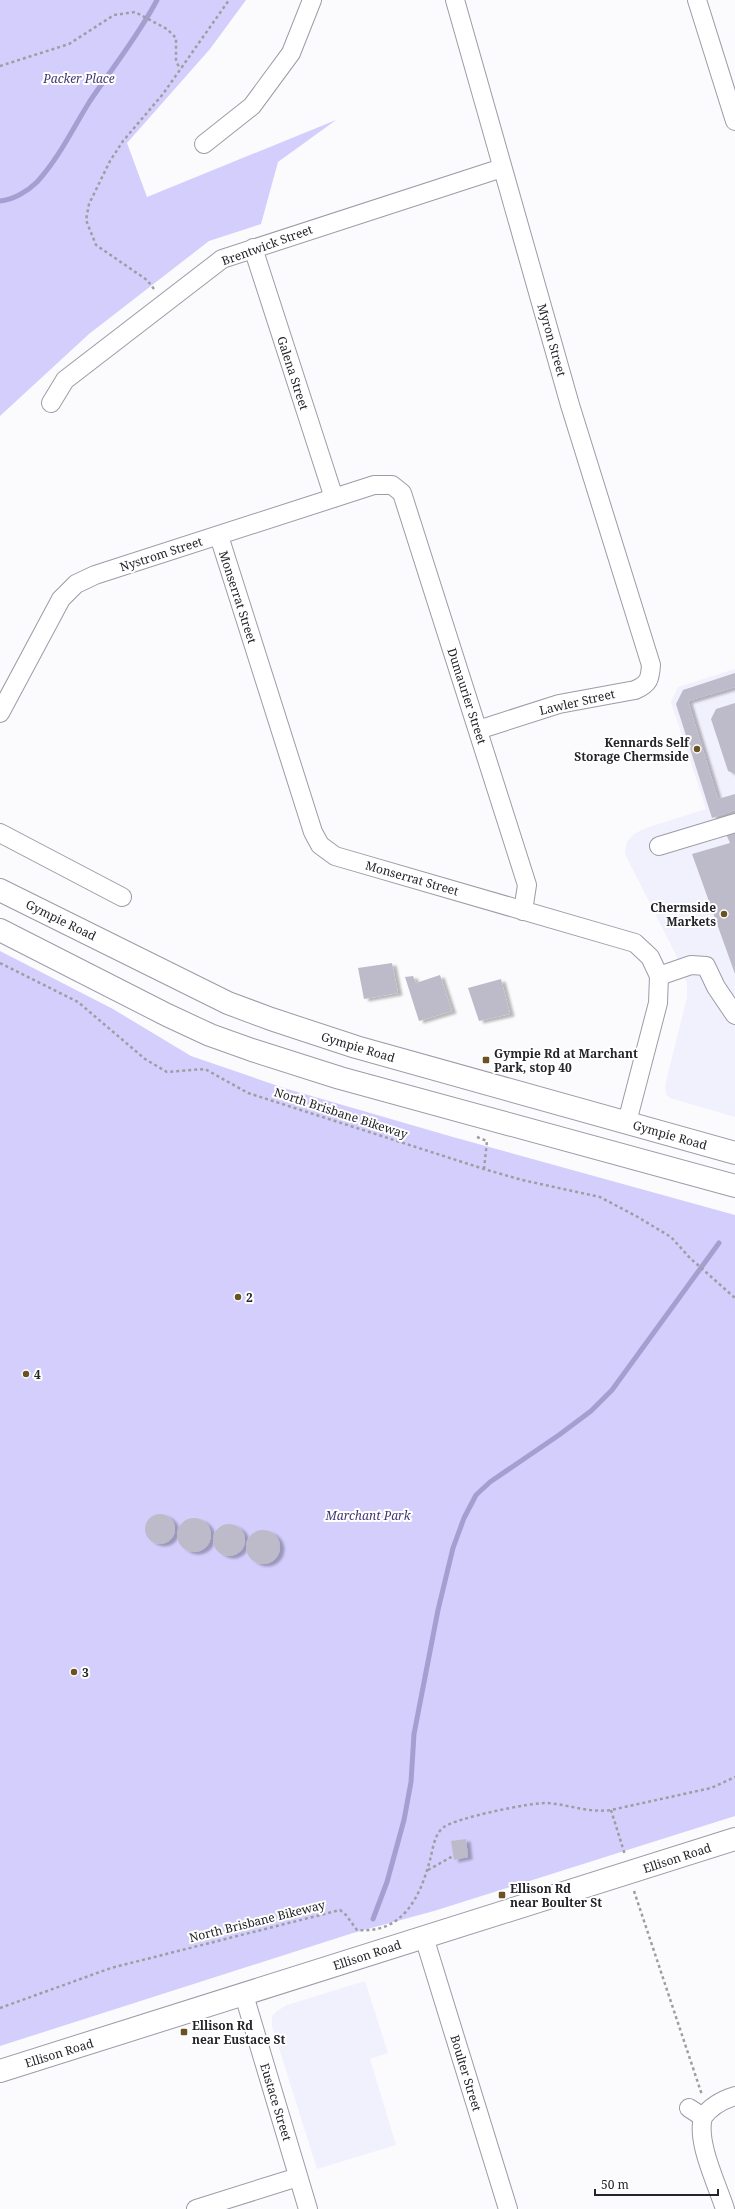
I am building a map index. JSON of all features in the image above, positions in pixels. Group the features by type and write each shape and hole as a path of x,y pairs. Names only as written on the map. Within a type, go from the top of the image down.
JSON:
{"main road":[{"name":"Gympie Road","path":"0,890 235,1005 356,1047 735,1153"},
{"path":"0,930 167,1015 210,1035 252,1050 340,1078 735,1186"},
{"name":"Ellison Road","path":"0,2071 735,1839"}],"street":[{"path":"204,144 252,106 291,53 312,0"},
{"name":"Myron Street","path":"455,0 570,405 651,665 650,679"},
{"path":"697,0 735,121"},
{"name":"Brentwick Street","path":"51,403 65,380 222,259 502,168"},
{"name":"Galena Street","path":"253,248 334,498"},
{"name":"Nystrom Street","path":"0,714 61,599 76,584 95,575 374,485 392,485"},
{"name":"Dumaurier Street","path":"392,485 402,493 527,885 523,911"},
{"name":"Monserrat Street","path":"218,536 313,832 320,845 335,856 635,943 650,957 659,976 658,1003 627,1122"},
{"name":"Lawler Street","path":"478,730 559,704 635,690 644,686 650,679"},
{"path":"659,846 735,823"},
{"path":"0,833 122,897"},
{"path":"659,976 691,965 706,966 716,987 735,1015"},
{"name":"Boulter Street","path":"424,1937 508,2209"},
{"name":"Eustace Street","path":"244,1995 308,2209"},
{"path":"725,2209 704,2144 700,2128 700,2112 735,2096"},
{"path":"196,2209 298,2177"}],"path":[{"path":"165,302 147,280 96,245 86,220 89,204 110,161 122,141 162,94 229,0"},
{"path":"0,66 69,44 114,14 134,12 168,28 176,38 176,61 180,70"},
{"name":"North Brisbane Bikeway","path":"0,963 78,1002 145,1059 167,1072 205,1069 248,1093 484,1169 522,1180 600,1197 636,1216 670,1238 720,1287 735,1298"},
{"path":"473,1135 487,1142 484,1169"},
{"name":"North Brisbane Bikeway","path":"0,2008 111,1968 340,1910 346,1915 357,1930 366,1931 381,1928 393,1923 405,1915 419,1893 436,1836 444,1827 462,1818 547,1803 598,1812 710,1788 735,1777"},
{"path":"611,1810 629,1873 664,1983 700,2112"},
{"path":"427,1870 453,1856"}],"shaded area":[{"name":"Chermside Markets","path":"735,669 735,1117 670,1098 666,1094 665,1086 687,998 687,983 676,955 625,854 627,842 634,834 646,828 706,809 671,702 678,687"},
{"path":"365,1981 388,2053 370,2059 396,2145 317,2169 272,2026 272,2016 287,2005"}],"green space":[{"name":"Packer Place","path":"0,0 246,0 210,49 127,143 147,197 336,120 278,162 261,224 209,241 89,334 0,416"},
{"name":"Marchant Park","path":"0,951 113,1009 191,1056 284,1088 453,1137 735,1215 735,1816 434,1911 353,1933 0,2046"}],"building":[{"name":"Kennards Self Storage Chermside","path":"735,673 735,687 688,701 718,799 735,794 735,810 712,818 676,704 683,690"},
{"name":"Kennards Self Storage Chermside","path":"735,703 735,774 728,771 711,719 716,709"},
{"name":"Chermside Markets","path":"735,831 735,974 692,854 730,843 726,834"},
{"path":"392,963 398,993 364,999 358,968"},
{"path":"440,975 452,1011 419,1021 405,977 413,976 416,983"},
{"path":"501,979 510,1014 479,1021 468,988"},
{"path":"160,1514 171,1518 175,1529 171,1540 160,1544 149,1540 145,1529 149,1518"},
{"path":"191,1518 197,1518 206,1523 210,1529 210,1541 206,1547 197,1552 191,1552 182,1547 177,1538 177,1532 182,1523"},
{"path":"226,1524 232,1524 241,1528 245,1540 241,1552 232,1556 226,1556 217,1552 213,1543 213,1537 217,1528"},
{"path":"263,1530 275,1535 280,1547 275,1559 263,1564 251,1559 246,1547 251,1535"},
{"path":"466,1839 468,1857 454,1860 451,1841"}],"waterway":[{"path":"0,201 10,199 25,192 45,173 59,153 90,101 142,26 157,0"},
{"path":"373,1919 387,1882 404,1820 411,1782 414,1734 438,1610 453,1548 464,1518 476,1495 490,1482 559,1435 591,1411 612,1390 719,1243"}],"place":[{"name":"Kennards Self Storage Chermside","path":"697,749"},
{"name":"Chermside Markets","path":"724,914"},
{"name":"Gympie Rd at Marchant Park, stop 40","path":"486,1060"},
{"name":"2","path":"238,1297"},
{"name":"4","path":"26,1374"},
{"name":"3","path":"74,1672"},
{"name":"Ellison Rd near Boulter St","path":"502,1895"},
{"name":"Ellison Rd near Eustace St","path":"184,2032"}]}
